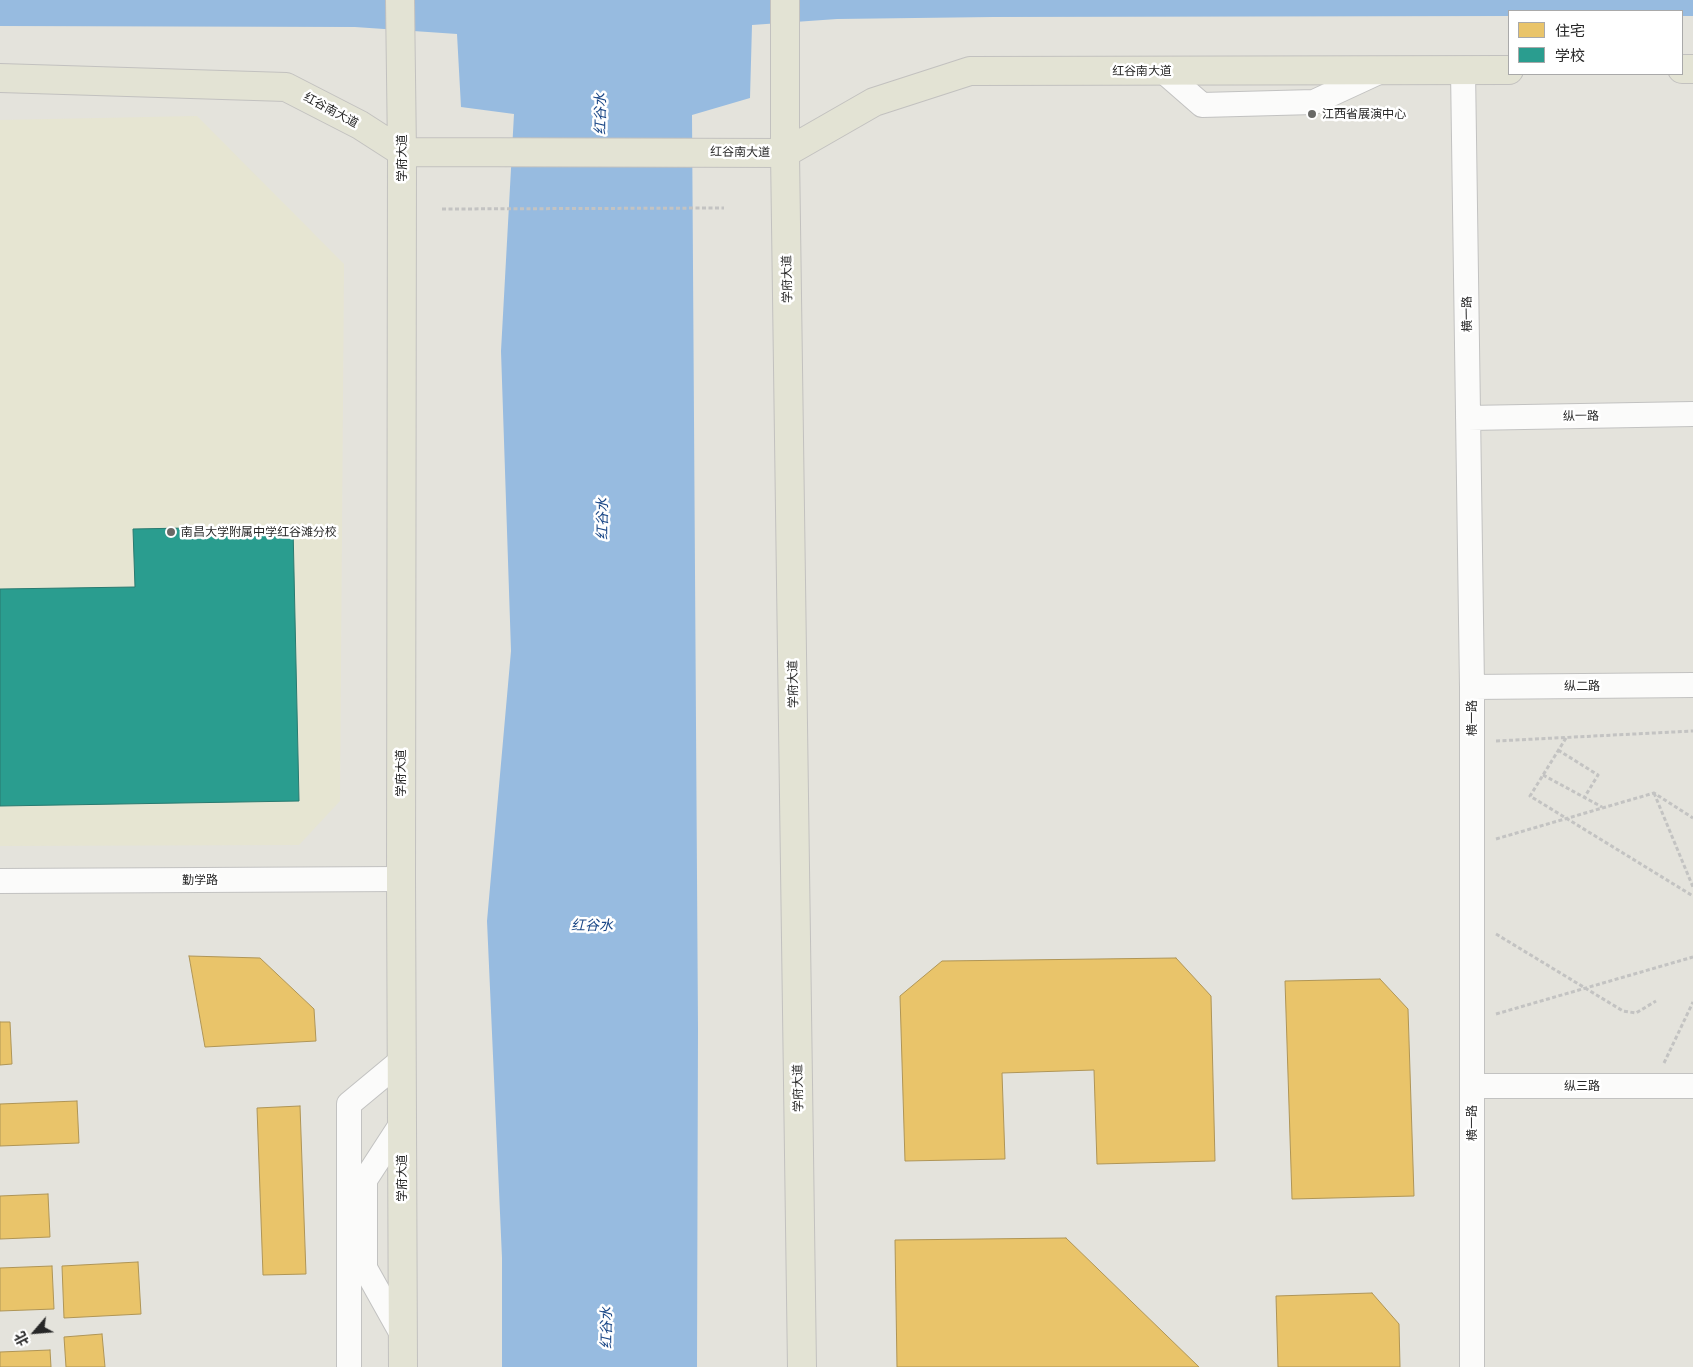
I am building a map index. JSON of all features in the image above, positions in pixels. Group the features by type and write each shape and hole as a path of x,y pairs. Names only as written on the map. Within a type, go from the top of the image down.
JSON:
{"main road":[{"name":"学府大道","path":"400,0 402,152 401,879 403,1367"},
{"name":"学府大道","path":"785,0 785,152 802,1367"},
{"name":"红谷南大道","path":"0,78 286,87 360,125 402,152 462,150 785,152 874,102 970,71 1508,70"}],"street":[{"name":"横一路","path":"1463,70 1472,687 1472,1367"},
{"name":"纵一路","path":"1468,418 1693,414"},
{"name":"纵二路","path":"1472,687 1693,685"},
{"name":"勤学路","path":"0,881 401,879"},
{"path":"349,1367 350,1104 402,1060"},
{"name":"纵三路","path":"1472,1086 1693,1086"},
{"path":"402,1123 365,1180 365,1268 403,1336"}],"path":[{"path":"442,209 724,208"},
{"path":"1492,746 1497,741 1693,731"},
{"path":"1566,737 1530,796 1693,896"},
{"path":"1558,750 1598,775 1584,798"},
{"path":"1543,775 1602,807"},
{"path":"1472,847 1654,793 1693,818"},
{"path":"1654,793 1693,887"},
{"path":"1493,932 1623,1011 1636,1013 1656,1001"},
{"path":"1472,1022 1693,957"},
{"path":"1653,1086 1693,1002"},
{"path":"1655,1060 1674,1060"}],"shaded area":[{"name":"南昌大学附属中学红谷滩分校","path":"197,116 344,264 340,801 299,845 0,846 0,120"}],"water":[{"name":"红谷水","path":"0,0 1693,0 1693,16 1683,16 1683,10 1508,10 1508,16 993,17 837,19 752,25 750,98 692,115 698,1028 697,1367 502,1367 502,1258 487,921 511,651 501,351 514,114 461,107 457,34 355,27 0,26"}],"building: 住宅":[{"path":"189,956 260,958 314,1009 316,1041 205,1047"},
{"path":"1176,958 1211,996 1215,1161 1097,1164 1094,1070 1002,1073 1005,1159 905,1161 900,996 942,961"},
{"path":"1380,979 1408,1009 1414,1196 1292,1199 1285,981"},
{"path":"0,1022 10,1022 12,1064 0,1065"},
{"path":"77,1101 79,1143 0,1146 0,1104"},
{"path":"300,1106 306,1274 263,1275 257,1108"},
{"path":"48,1194 50,1237 0,1239 0,1196"},
{"path":"1066,1238 1199,1367 897,1367 895,1240"},
{"path":"138,1262 141,1314 64,1318 62,1266"},
{"path":"52,1266 54,1309 0,1311 0,1268"},
{"path":"1372,1293 1399,1324 1400,1367 1278,1367 1276,1296"},
{"path":"102,1334 105,1367 66,1367 64,1337"},
{"path":"50,1350 51,1367 0,1367 0,1352"}],"building: 学校":[{"path":"293,526 299,801 0,806 0,589 135,587 133,529"}],"place":[{"name":"江西省展演中心","path":"1312,114"},
{"name":"南昌大学附属中学红谷滩分校","path":"171,532"}]}
